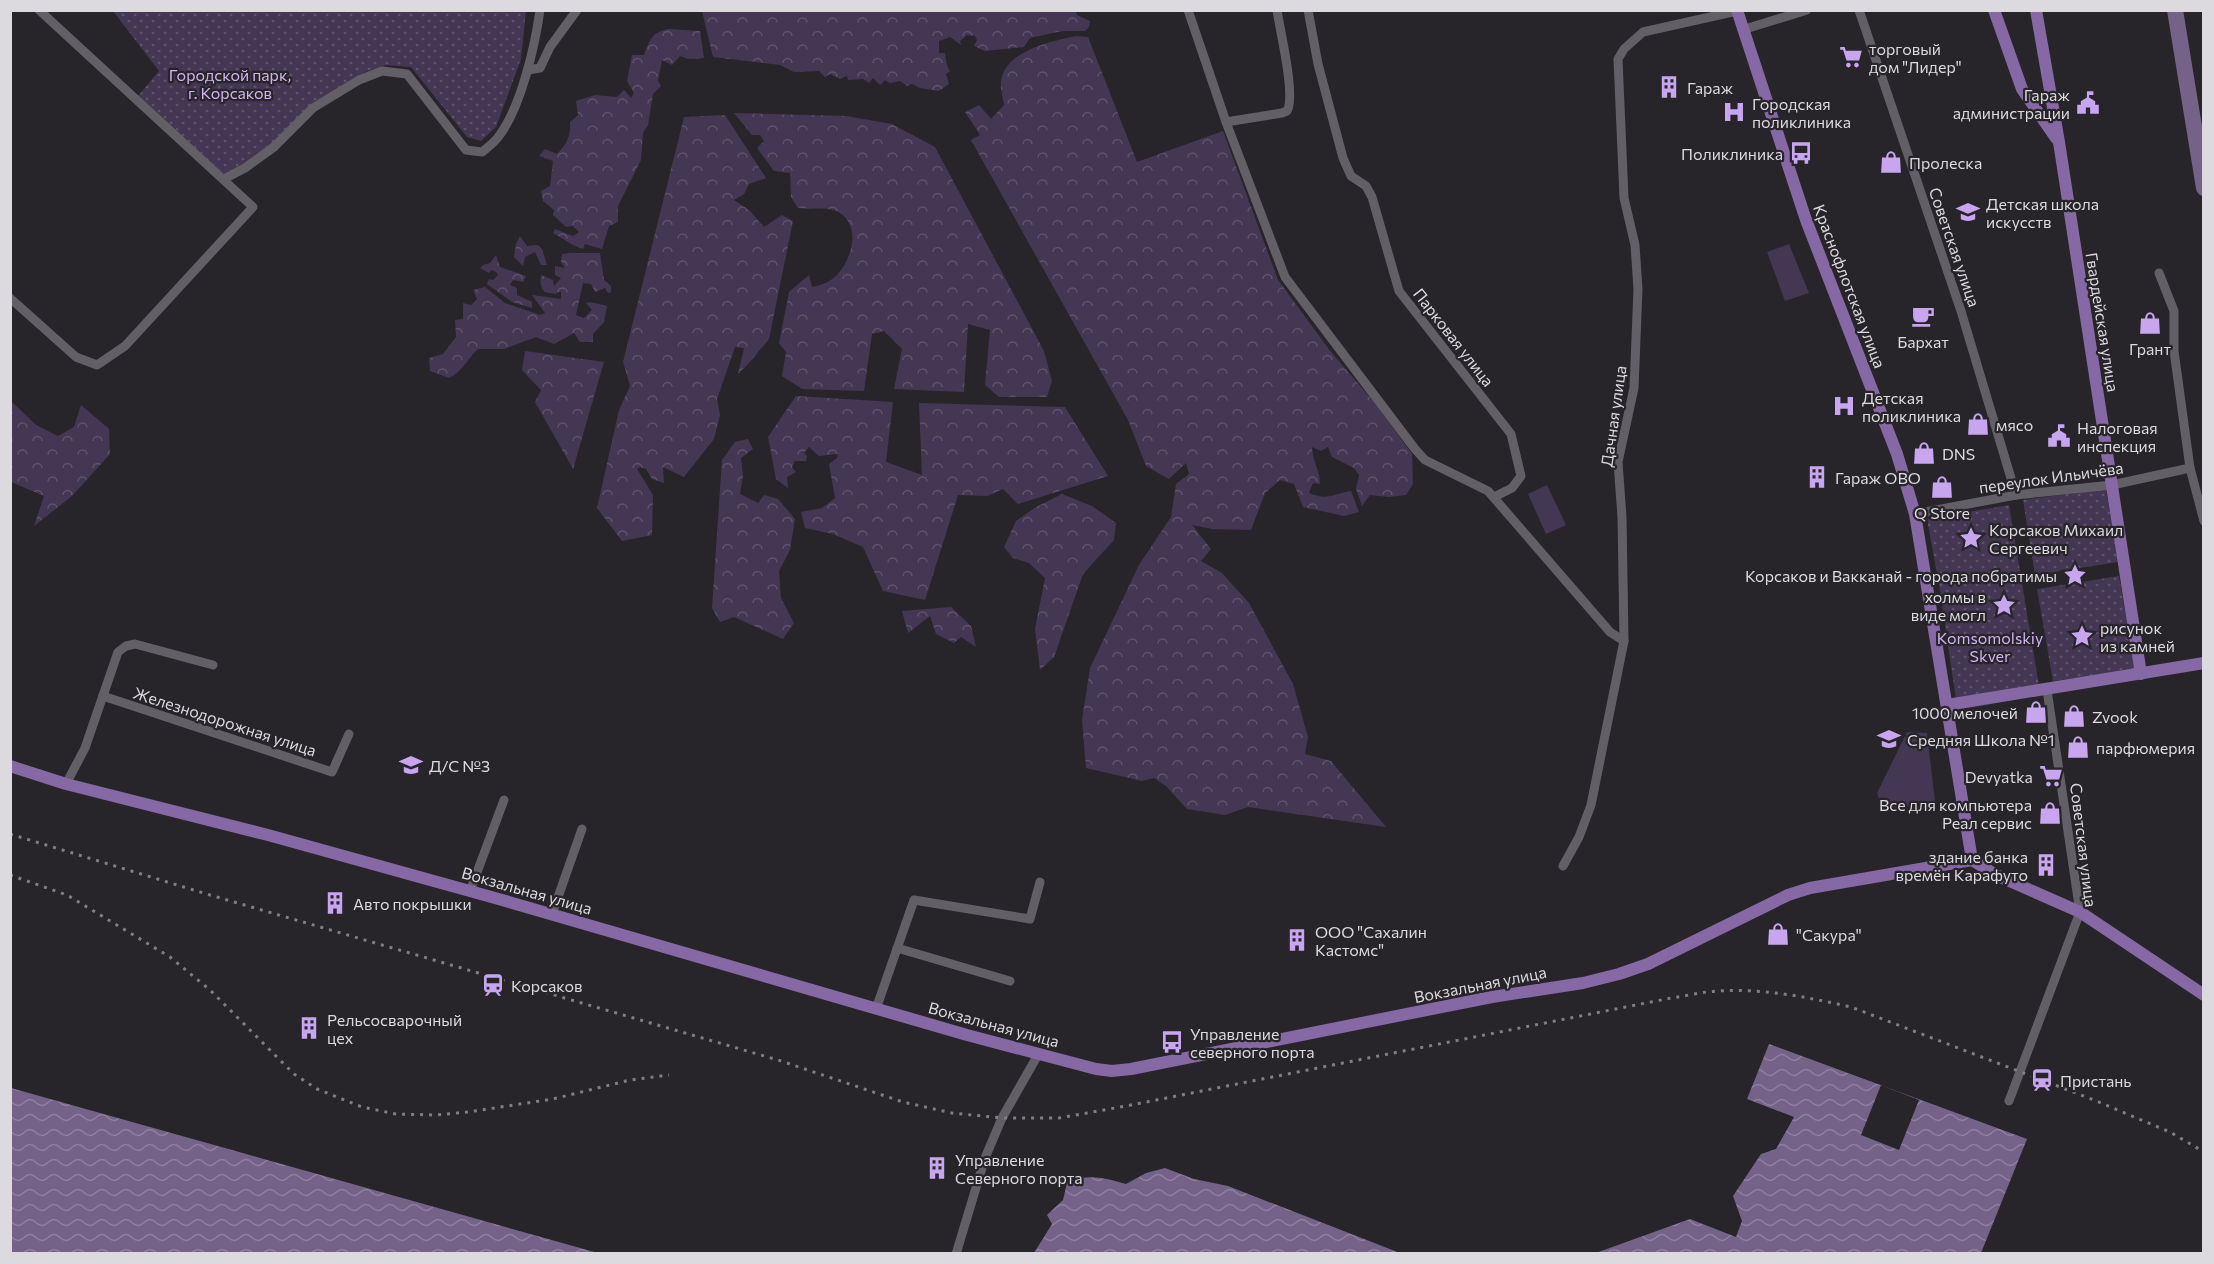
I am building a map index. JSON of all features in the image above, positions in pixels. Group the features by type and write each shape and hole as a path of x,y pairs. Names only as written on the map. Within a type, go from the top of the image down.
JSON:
{"main road":[{"path":"1994,10 2022,89 2059,142"},
{"name":"Гвардейская улица","path":"2036,10 2059,142 2141,674"},
{"name":"Краснофлотская улица","path":"1737,11 1806,220 1897,454 1915,514 1972,860"},
{"path":"1947,705 2204,663"},
{"name":"Вокзальная улица","path":"10,766 552,914 967,1035 1096,1069 1112,1071 1492,997 1583,983 1648,964 1748,913 1799,892 1972,860"},
{"path":"1972,860 1995,875 2080,912 2204,995"}],"street":[{"path":"10,298 76,357 97,365 125,346 253,207 39,10"},
{"path":"224,179 245,168 274,147 313,108 360,80 382,71 407,74 466,150 482,152 499,136 510,118 528,70 540,10"},
{"path":"528,70 540,68 550,47 577,10"},
{"path":"1188,10 1226,122 1285,277 1425,460 1488,490 1610,632 1624,640"},
{"path":"1226,122 1282,113 1290,107 1290,90 1276,10"},
{"name":"Парковая улица","path":"1308,10 1318,64 1343,158 1351,176 1366,186 1372,197 1399,291 1511,434 1521,476 1512,488 1494,497"},
{"path":"1742,30 1807,10"},
{"name":"Советская улица","path":"1859,10 1961,310 2016,495"},
{"name":"Дачная улица","path":"1563,866 1579,837 1591,805 1624,640 1622,517 1618,462 1634,388 1638,289 1635,245 1624,198 1618,59 1624,49 1643,32 1737,11"},
{"path":"2159,273 2174,312 2174,351 2190,468 2204,521"},
{"name":"переулок Ильичёва","path":"1915,514 2016,495 2112,485 2190,468"},
{"path":"66,783 85,748 118,652 126,646 135,644 213,665"},
{"name":"Советская улица","path":"2009,1101 2080,912 2048,690"},
{"name":"Железнодорожная улица","path":"103,696 332,772 349,734"},
{"path":"470,891 504,800"},
{"path":"552,914 582,829"},
{"path":"876,1009 914,900 1030,919 1040,882"},
{"path":"897,948 1010,981"},
{"path":"956,1254 984,1158 1002,1118 1039,1053"}],"green space":[{"path":"1076,10 1077,15 1090,21 1085,31 1062,31 1030,38 1024,47 985,51 974,46 977,40 975,36 967,35 960,41 961,45 950,37 939,41 939,53 945,53 950,71 946,74 949,84 939,91 920,88 912,84 907,86 900,81 890,83 885,80 880,85 873,78 869,83 863,79 848,80 847,76 840,79 830,74 825,77 819,71 794,72 780,65 713,57 702,11"},
{"name":"Городской парк, г. Корсаков","path":"113,11 526,11 521,59 496,127 481,141 467,137 411,67 386,65 365,72 312,106 273,145 224,176 138,96 159,71"},
{"path":"668,29 700,31 704,58 688,59 680,56 672,65 662,60 658,81 661,86 653,94 648,125 643,133 641,160 618,206 618,222 609,226 602,249 585,244 583,249 573,245 553,233 555,229 573,236 579,232 573,226 566,227 553,215 554,210 543,201 541,191 550,186 553,161 539,156 545,149 557,154 568,140 570,122 578,115 576,101 595,95 617,97 624,90 631,98 634,93 627,81 632,55 644,55 652,38"},
{"path":"1076,36 1088,37 1137,162 1223,131 1278,280 1331,352 1374,402 1412,454 1413,484 1406,495 1389,497 1370,495 1362,506 1356,489 1359,475 1354,468 1332,457 1328,447 1321,451 1312,447 1320,484 1313,483 1309,493 1326,497 1351,491 1359,512 1344,516 1303,507 1294,484 1280,480 1265,493 1251,530 1212,529 1192,525 1211,549 1201,561 1222,573 1249,603 1293,684 1308,737 1305,754 1331,761 1386,827 1248,807 1225,815 1187,809 1166,786 1154,778 1142,781 1086,768 1082,720 1090,668 1139,565 1171,517 1176,484 1189,474 1186,463 1169,479 1146,466 1128,420 971,140 980,135 965,112 979,105 991,119 1004,105 1001,81 1011,62 1031,49"},
{"path":"734,113 846,116 892,124 935,147 1044,351 1052,381 1047,397 999,397 985,385 990,330 968,324 964,392 894,389 902,349 884,331 872,334 864,391 802,389 782,376 786,352 779,343 789,292 809,275 812,287 826,283 834,277 847,261 852,235 847,219 836,211 798,208 791,197 790,173 774,171 757,148 764,141 760,135 752,135"},
{"path":"725,115 766,178 749,184 744,194 734,200 749,210 764,227 782,215 793,221 769,339 738,374 744,348 735,347 717,399 720,415 714,439 684,477 663,467 664,483 652,479 646,469 640,467 637,469 653,495 652,535 622,541 597,508 619,410 630,386 623,362 684,117"},
{"path":"520,236 527,246 538,245 542,249 547,265 541,265 535,252 525,257 523,266 514,257"},
{"path":"1789,244 1809,293 1785,301 1767,252"},
{"path":"600,253 604,280 611,286 611,292 608,293 605,288 595,292 591,284 583,283 576,315 584,318 592,310 586,303 607,306 604,322 593,334 593,342 580,342 574,333 554,344 536,337 504,349 478,349 449,378 430,371 429,358 443,354 456,337 455,320 463,319 463,303 471,305 477,299 473,290 485,287 505,303 540,315 545,313 532,295 561,299 561,291 555,294 543,290 541,275 553,280 554,286 561,278 555,275 555,266 565,268 561,262 562,254"},
{"path":"496,255 500,267 526,276 523,282 513,280 510,285 517,288 517,295 532,302 532,308 512,302 487,284 489,279 493,280 498,275 491,270 489,273 480,268 490,263"},
{"path":"525,351 604,362 573,469 535,402 541,390 522,370"},
{"path":"796,396 893,402 886,462 922,475 919,403 1065,407 1108,476 1018,504 1003,489 987,496 958,495 925,600 883,591 863,547 833,534 805,528 801,512 822,508 835,498 829,464 837,458 838,454 819,456 809,447 804,453 807,456 806,461 795,461 792,467 796,472 787,477 788,488 776,479 768,437"},
{"path":"10,400 36,425 58,436 74,427 81,405 109,429 110,454 72,496 34,526 44,496 11,482"},
{"path":"748,439 753,449 741,458 743,476 740,494 758,503 764,495 778,499 795,519 790,550 779,571 781,598 794,623 783,639 734,617 720,622 712,608 722,460 735,442"},
{"path":"1547,485 1566,525 1546,534 1528,494"},
{"path":"2106,489 2118,562 2035,575 2023,500"},
{"path":"1062,494 1092,506 1116,523 1114,540 1083,574 1054,657 1040,670 1035,629 1045,578 1029,563 1013,558 1004,547 1016,521 1036,507"},
{"name":"Komsomolskiy Skver","path":"2009,505 2039,686 1956,700 1927,519"},
{"path":"2119,576 2135,670 2053,681 2037,589"},
{"path":"951,607 971,626 976,647 961,637 954,643 936,634 930,616 908,633 902,611"},
{"path":"1907,732 1927,733 1935,801 1883,811 1877,793"}],"water":[{"path":"1769,1044 2027,1139 1981,1253 1983,1253 1593,1254 1690,1219 1736,1237 1742,1221 1733,1196 1761,1154 1776,1149 1794,1117 1747,1099"},
{"path":"11,1088 598,1253 11,1253"},
{"path":"1165,1168 1194,1179 1228,1186 1400,1253 1034,1253 1052,1224 1047,1215 1063,1200 1067,1183 1089,1177 1126,1184 1146,1173"}],"pier":[{"path":"1881,1085 1919,1100 1899,1150 1861,1135"}],"waterway":[{"path":"2175,10 2204,188"}],"railway":[{"path":"10,834 210,895 778,1060 903,1102 952,1113 1002,1118 1059,1118 1671,998 1734,990 1768,992 1851,1007 2094,1100 2170,1132 2204,1152"},
{"path":"10,875 67,895 170,957 210,990 294,1074 317,1089 362,1107 396,1114 436,1115 468,1112 553,1099 630,1080 669,1075"}],"place":[{"name":"торговый дом \"Лидер\"","path":"1851,57"},
{"name":"Гараж","path":"1669,87"},
{"name":"Гараж администрации","path":"2088,103"},
{"name":"Городская поликлиника","path":"1734,112"},
{"name":"Поликлиника","path":"1801,153"},
{"name":"Пролеска","path":"1891,162"},
{"name":"Детская школа искусств","path":"1968,212"},
{"name":"Бархат","path":"1923,316"},
{"name":"Грант","path":"2150,323"},
{"name":"Детская поликлиника","path":"1844,406"},
{"name":"мясо","path":"1978,424"},
{"name":"Налоговая инспекция","path":"2059,436"},
{"name":"DNS","path":"1924,453"},
{"name":"Гараж ОВО","path":"1817,477"},
{"name":"Q Store","path":"1942,487"},
{"name":"Корсаков Михаил Сергеевич","path":"1971,538"},
{"name":"Корсаков и Вакканай - города побратимы","path":"2075,575"},
{"name":"холмы в виде могл","path":"2004,605"},
{"name":"рисунок из камней","path":"2082,636"},
{"name":"1000 мелочей","path":"2036,712"},
{"name":"Zvook","path":"2074,716"},
{"name":"Средняя Школа №1","path":"1889,739"},
{"name":"парфюмерия","path":"2078,747"},
{"name":"Д/С №3","path":"411,765"},
{"name":"Devyatka","path":"2051,776"},
{"name":"Все для компьютера Реал сервис","path":"2050,813"},
{"name":"здание банка времён Карафуто","path":"2046,865"},
{"name":"Авто покрышки","path":"335,903"},
{"name":"\"Сакура\"","path":"1778,934"},
{"name":"ООО \"Сахалин Кастомс\"","path":"1297,940"},
{"name":"Корсаков","path":"493,985"},
{"name":"Рельсосварочный цех","path":"309,1028"},
{"name":"Управление северного порта","path":"1172,1042"},
{"name":"Пристань","path":"2042,1080"},
{"name":"Управление Северного порта","path":"937,1168"}]}
